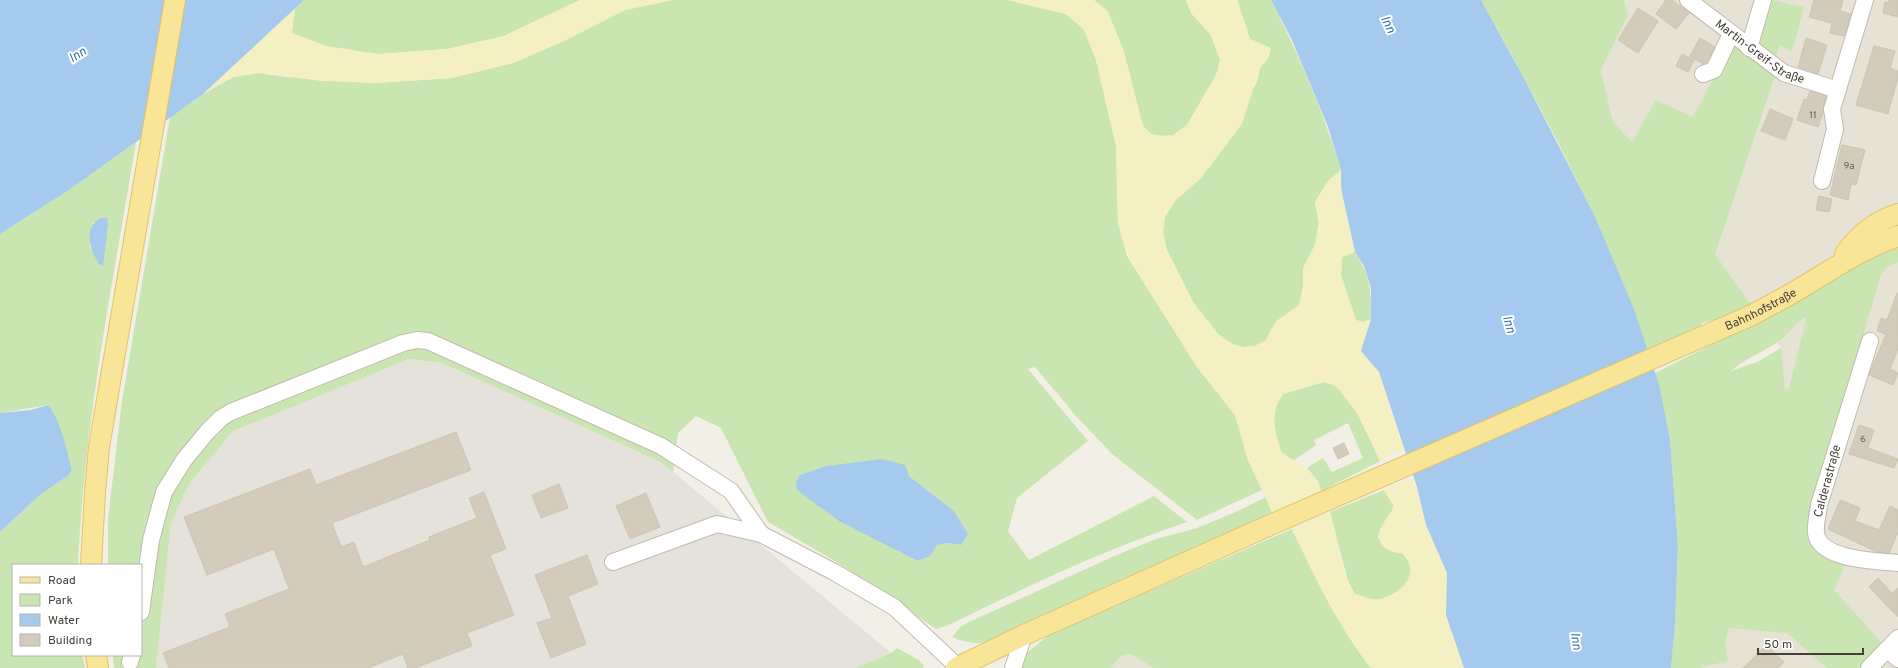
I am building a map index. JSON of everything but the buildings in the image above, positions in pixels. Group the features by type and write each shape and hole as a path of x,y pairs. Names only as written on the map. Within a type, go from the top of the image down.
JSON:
{"main road":[{"path":"92,564 95,492 99,447 175,0"},
{"name":"Bahnhofstraße","path":"1838,264 1849,249 1869,230 1880,222 1898,214"},
{"name":"Bahnhofstraße","path":"957,667 1024,635 1333,497 1750,316 1807,284 1838,264 1874,245 1898,236"}],"street":[{"name":"Martin-Greif-Straße","path":"1688,0 1749,48 1784,73 1838,90"},
{"path":"1749,48 1763,0"},
{"path":"1822,181 1835,129 1832,109 1864,0"},
{"path":"1703,74 1714,70 1731,34"},
{"path":"142,605 151,540 164,492 184,460 221,418 255,402 403,343 417,340 428,341 661,446 731,491 761,534"},
{"name":"Calderastraße","path":"1870,341 1819,505 1816,533 1818,541 1824,547 1845,557 1898,563"},
{"path":"613,562 717,524 761,534 834,572 894,607 957,667"},
{"path":"1013,668 1024,635"},
{"path":"1869,668 1894,649"}],"shaded area":[{"path":"1624,0 1898,0 1898,668 1700,668 1728,661 1725,643 1777,449 1781,348 1715,254 1684,197 1613,123 1601,70 1628,15"},
{"path":"408,359 442,363 660,461 891,653 855,668 156,668 171,523 189,484 233,431"},
{"path":"1131,654 1154,668 1111,668 1121,656"}],"green space":[{"path":"304,0 580,0 504,36 448,49 377,54 326,46 291,33 295,8"},
{"path":"673,0 1007,0 1066,14 1084,29 1096,60 1116,146 1118,223 1127,256 1197,367 1235,415 1248,460 1262,490 1197,520 1112,454 1076,416 1035,367 1028,369 1088,441 1017,498 1008,531 1029,560 1154,496 1187,522 1096,556 949,625 936,629 840,564 768,522 721,428 696,416 678,433 673,472 659,461 442,363 409,359 233,431 189,484 171,523 156,668 136,668 134,656 142,656 142,564 108,564 108,519 122,401 170,117 203,94 233,77 259,73 286,77 376,83 452,78 513,63 564,41 625,10","holes":["909,476 954,511 961,545 948,543 937,545 930,556 918,561 898,551"]},
{"path":"1094,0 1186,0 1191,13 1210,34 1220,60 1216,75 1187,125 1173,135 1164,136 1151,134 1143,126 1108,12"},
{"path":"1237,0 1271,0 1310,84 1341,170 1328,181 1315,202 1319,222 1315,245 1303,268 1303,287 1299,305 1276,322 1266,340 1255,346 1243,347 1232,344 1218,334 1193,302 1167,250 1163,233 1164,217 1176,200 1202,177 1257,82 1260,68 1269,56 1271,48 1250,39"},
{"path":"1481,0 1624,0 1628,15 1601,70 1613,122 1632,142 1656,100 1693,117 1733,42 1775,76 1715,254 1752,306 1722,319 1702,323 1698,330 1647,351 1631,305 1593,215 1528,85"},
{"path":"1771,0 1804,7 1792,52 1780,45 1776,57 1758,44"},
{"path":"136,142 109,300 93,406 86,459 78,564 12,564 12,656 82,656 85,668 0,668 0,532 40,495 69,475 72,470 48,405 0,413 0,234 69,190","holes":["94,222 108,226 106,238 90,249 91,229"]},
{"path":"1898,244 1898,262 1889,266 1881,274 1820,485 1815,544 1826,558 1845,565 1834,590 1883,644 1859,668 1827,668 1787,633 1729,628 1725,643 1728,661 1700,668 1671,668 1675,624 1678,545 1670,440 1655,373 1785,308 1837,277","holes":["1807,316 1789,388 1785,391 1781,348 1757,362 1731,371 1742,362 1779,341"]},
{"path":"1355,252 1367,277 1371,300 1371,319 1363,322 1356,320 1341,275 1342,257"},
{"path":"1324,382 1336,386 1358,414 1380,461 1321,491 1318,481 1307,468 1323,458 1332,472 1363,458 1348,423 1314,440 1316,445 1293,461 1281,452 1273,425 1276,405 1283,394"},
{"path":"1384,490 1394,506 1380,529 1378,538 1396,553 1402,553 1408,560 1410,575 1402,588 1395,593 1388,597 1374,599 1355,594 1349,585 1330,512"},
{"path":"1266,497 1273,514 1112,584 1001,638 983,643 971,643 952,637 960,627 969,622 1112,557 1156,539 1197,528 1240,510"},
{"path":"1292,529 1318,583 1348,635 1371,668 1154,668 1131,654 1121,656 1111,668 1021,668 1027,653 1050,634"},
{"path":"897,648 919,660 924,666 923,668 855,668 891,653"},
{"path":"113,656 123,656 126,668 114,668"}],"sand":[{"path":"580,0 673,0 625,10 564,41 513,63 452,78 376,83 322,81 259,73 233,77 203,94 295,8 292,33 326,46 377,54 448,49 504,36"},
{"path":"1007,0 1094,0 1108,12 1124,51 1143,126 1151,134 1164,136 1173,135 1187,125 1216,75 1220,60 1210,34 1191,13 1186,0 1237,0 1250,39 1271,48 1269,56 1260,68 1242,124 1202,177 1176,200 1165,217 1163,233 1167,250 1193,302 1218,334 1232,344 1243,347 1255,346 1266,340 1275,322 1299,305 1303,287 1303,268 1315,245 1319,222 1315,202 1328,181 1341,170 1341,188 1355,252 1342,257 1341,275 1356,320 1363,322 1371,319 1361,351 1379,372 1404,449 1380,461 1358,415 1342,393 1334,385 1322,382 1283,394 1276,409 1274,422 1281,452 1310,472 1318,483 1321,491 1273,514 1248,460 1235,415 1197,367 1127,256 1118,223 1116,146 1096,60 1084,30 1066,14"},
{"path":"1413,478 1426,526 1447,573 1446,615 1464,668 1371,668 1348,635 1318,583 1292,529 1330,512 1346,577 1355,594 1373,599 1387,597 1395,593 1407,582 1410,575 1410,568 1408,560 1402,553 1386,549 1382,545 1380,539 1379,534 1383,524 1394,506 1384,490"}],"water":[{"name":"Inn","path":"0,0 304,0 203,94 69,190 0,234"},
{"name":"Inn","path":"1271,0 1481,0 1526,82 1595,217 1634,309 1659,384 1670,440 1678,545 1675,624 1671,668 1464,668 1446,615 1447,573 1426,525 1417,487 1379,372 1361,351 1371,319 1371,288 1364,266 1355,252 1341,188 1341,170 1328,127 1292,40"},
{"path":"101,218 107,218 108,225 103,266 99,264 93,252 90,239 91,227"},
{"path":"48,405 57,420 63,436 72,470 69,475 40,495 0,532 0,413 31,410"},
{"path":"882,459 905,465 909,476 954,511 968,534 961,545 948,543 937,545 930,556 918,561 839,521 797,490 796,482 800,475 827,466"}]}
